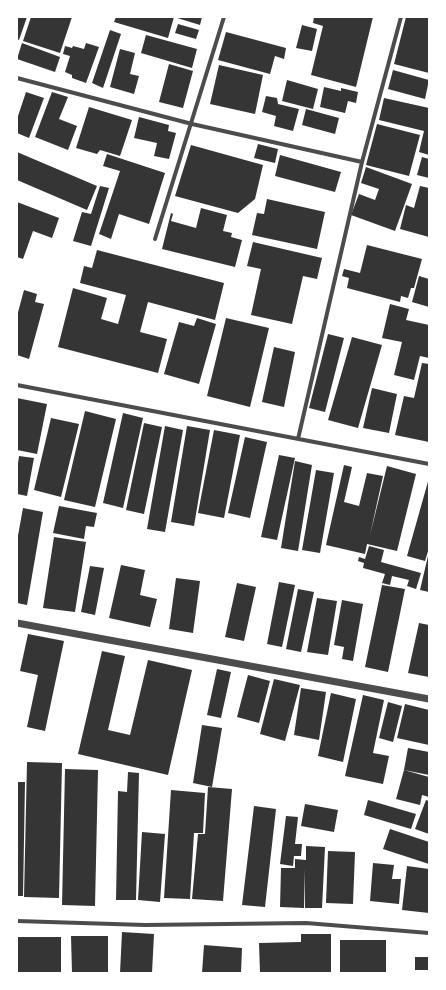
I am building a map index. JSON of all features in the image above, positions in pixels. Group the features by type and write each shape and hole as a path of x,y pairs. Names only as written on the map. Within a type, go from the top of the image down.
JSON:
{"street":[{"path":"155,239 192,124 224,17"},
{"path":"298,439 362,162 401,17"},
{"path":"17,78 192,124 362,162"},
{"path":"17,385 429,464"},
{"path":"17,623 429,699"},
{"path":"17,921 145,925 306,923 429,933"}],"building":[{"path":"17,17 27,17 19,40 17,39"},
{"path":"31,17 72,17 60,53 23,41"},
{"path":"116,17 174,17 168,38 114,22"},
{"path":"174,17 202,17 200,25"},
{"path":"314,17 373,17 356,87 311,75 323,26 313,23"},
{"path":"406,17 429,17 429,73 394,64"},
{"path":"178,24 199,30 196,39 175,33"},
{"path":"302,25 317,29 312,51 296,48"},
{"path":"110,30 121,34 103,88 92,83"},
{"path":"226,32 286,48 284,59 275,56 270,74 218,60"},
{"path":"146,35 197,49 192,68 141,53"},
{"path":"22,43 60,57 55,72 17,59"},
{"path":"86,43 99,47 86,83 72,78 72,75 65,72 70,56 63,54 65,46 72,48 73,46 84,49"},
{"path":"120,49 135,53 130,74 139,76 134,94 110,87"},
{"path":"169,64 193,71 183,108 159,102"},
{"path":"219,65 263,75 255,114 210,104"},
{"path":"393,70 429,80 425,99 388,89"},
{"path":"287,80 318,89 313,109 282,101"},
{"path":"324,87 341,91 341,88 358,92 356,103 348,101 345,113 320,107"},
{"path":"26,92 44,98 29,138 17,133 17,119"},
{"path":"52,92 68,97 59,119 77,126 68,150 35,137"},
{"path":"266,96 277,98 278,104 299,109 293,131 274,126 276,116 262,112"},
{"path":"384,98 429,108 429,155 419,152 424,131 379,120"},
{"path":"89,107 132,120 120,156 100,150 97,154 76,148"},
{"path":"306,109 339,118 335,134 302,125"},
{"path":"139,117 169,125 168,131 176,133 169,159 154,156 157,143 134,138"},
{"path":"377,124 420,135 409,176 366,165"},
{"path":"258,144 278,149 275,163 254,158"},
{"path":"191,145 263,165 255,199 238,213 175,196"},
{"path":"17,152 97,186 87,210 17,180"},
{"path":"107,154 165,173 149,224 119,214 111,239 99,234 120,171 103,166"},
{"path":"280,155 341,172 335,192 275,176"},
{"path":"422,157 429,159 429,178 417,175"},
{"path":"366,167 412,184 395,231 351,215 359,194 375,200 379,189 361,183"},
{"path":"100,186 109,188 91,246 73,241 82,212 91,214"},
{"path":"420,186 429,188 429,237 400,229 406,205 414,208"},
{"path":"267,199 325,212 317,249 252,235 257,213 264,214"},
{"path":"17,202 59,218 52,238 33,231 23,259 17,257"},
{"path":"201,208 227,215 223,231 232,233 231,237 242,240 235,267 162,249 171,213 173,214 171,221 196,228"},
{"path":"253,242 322,258 317,279 303,276 292,324 251,315 261,269 247,266"},
{"path":"367,245 422,259 414,288 411,288 408,298 401,296 400,302 347,288 349,278 342,276 344,269 360,273"},
{"path":"97,250 224,283 215,320 148,302 140,332 167,339 158,373 58,347 73,288 107,298 101,319 118,324 126,295 80,283 84,266 92,268"},
{"path":"419,276 429,279 429,307 412,302"},
{"path":"24,290 37,294 35,302 44,304 29,359 17,355 17,316"},
{"path":"390,304 409,309 406,320 429,325 429,358 420,356 414,380 394,375 402,342 382,338"},
{"path":"197,318 216,324 199,384 164,374 179,322 194,326"},
{"path":"226,318 269,328 250,407 207,396"},
{"path":"328,334 344,338 325,412 309,408"},
{"path":"352,337 382,345 358,428 328,420"},
{"path":"274,347 295,352 284,407 262,402"},
{"path":"422,363 429,364 429,442 395,435 404,396 414,398"},
{"path":"372,388 397,394 389,433 363,428"},
{"path":"17,398 47,404 37,454 17,450"},
{"path":"85,411 116,419 95,507 64,500"},
{"path":"123,413 143,418 123,508 103,503"},
{"path":"51,418 79,424 61,497 34,490"},
{"path":"144,423 162,427 144,514 126,510"},
{"path":"165,426 183,430 165,532 147,529"},
{"path":"187,426 210,430 194,526 171,522"},
{"path":"214,430 240,435 224,518 198,513"},
{"path":"245,437 267,442 250,518 228,513"},
{"path":"279,455 295,458 277,540 261,537"},
{"path":"19,456 34,458 27,496 17,494 17,470"},
{"path":"295,461 312,465 298,551 281,548"},
{"path":"344,465 352,467 344,502 359,506 367,473 383,476 370,535 387,466 416,474 397,551 367,544 365,554 326,545"},
{"path":"316,470 334,473 320,553 302,550"},
{"path":"429,478 429,548 425,561 407,556"},
{"path":"59,506 97,513 94,527 86,526 84,539 53,533"},
{"path":"23,508 43,512 27,605 17,603 17,541"},
{"path":"54,537 86,542 75,612 43,608"},
{"path":"369,546 384,550 381,562 421,573 416,589 407,586 409,580 392,576 390,585 382,583 385,574 363,568 364,563 358,561 359,557 365,559"},
{"path":"429,556 429,592 420,590"},
{"path":"121,565 145,570 140,595 157,599 150,627 109,618"},
{"path":"90,566 104,568 95,615 81,612"},
{"path":"176,578 200,581 193,633 169,629"},
{"path":"279,582 295,585 282,647 267,644"},
{"path":"237,583 256,587 244,641 225,637"},
{"path":"382,585 405,589 388,672 365,667"},
{"path":"298,589 314,592 301,652 286,649"},
{"path":"317,598 337,601 328,655 307,652"},
{"path":"342,600 363,604 353,661 342,659 344,647 334,645"},
{"path":"419,623 429,625 429,677 408,673"},
{"path":"28,634 64,641 45,731 27,727 38,675 20,671"},
{"path":"102,651 125,656 108,730 130,735 148,660 192,670 168,775 78,754"},
{"path":"217,669 231,672 221,718 207,715"},
{"path":"248,675 270,681 259,723 237,717"},
{"path":"274,679 300,685 285,741 260,734"},
{"path":"301,688 326,692 319,740 294,735"},
{"path":"331,693 356,699 343,762 318,756"},
{"path":"363,695 384,700 373,753 389,756 383,784 345,776"},
{"path":"388,702 402,706 393,742 379,738"},
{"path":"405,704 429,710 429,745 397,738"},
{"path":"202,725 222,728 212,787 193,783"},
{"path":"408,748 429,752 429,775 404,770"},
{"path":"27,762 62,763 59,898 24,897"},
{"path":"65,769 98,770 95,906 62,905"},
{"path":"404,770 429,777 429,797 422,795 420,805 396,799"},
{"path":"128,772 139,773 136,900 116,900 118,791 127,792"},
{"path":"17,782 25,782 23,896 17,896"},
{"path":"208,787 232,789 223,901 192,899 198,834 205,834"},
{"path":"171,790 205,793 203,833 194,833 190,899 164,898"},
{"path":"368,800 416,814 411,829 364,815"},
{"path":"426,800 429,801 429,834 415,829"},
{"path":"305,804 338,810 334,832 301,826"},
{"path":"254,806 276,809 265,907 242,905"},
{"path":"286,816 298,817 295,844 302,844 301,856 294,856 293,866 280,864"},
{"path":"390,829 429,842 429,864 383,849"},
{"path":"142,832 165,834 160,902 138,900"},
{"path":"306,846 325,847 322,908 305,908 305,869 304,908 280,907 281,868 295,868 295,859 306,860"},
{"path":"328,851 355,852 353,904 326,903"},
{"path":"373,863 394,865 392,879 401,879 399,904 370,901"},
{"path":"407,866 429,869 429,913 402,910"},
{"path":"122,932 154,934 152,973 120,973"},
{"path":"301,934 331,934 331,973 260,973 259,943 301,942"},
{"path":"71,936 108,936 108,973 72,973"},
{"path":"17,937 61,937 61,973 17,973"},
{"path":"340,940 386,940 386,973 340,973"},
{"path":"204,945 242,948 241,973 202,973"},
{"path":"415,957 428,957 429,970 415,970"}]}
